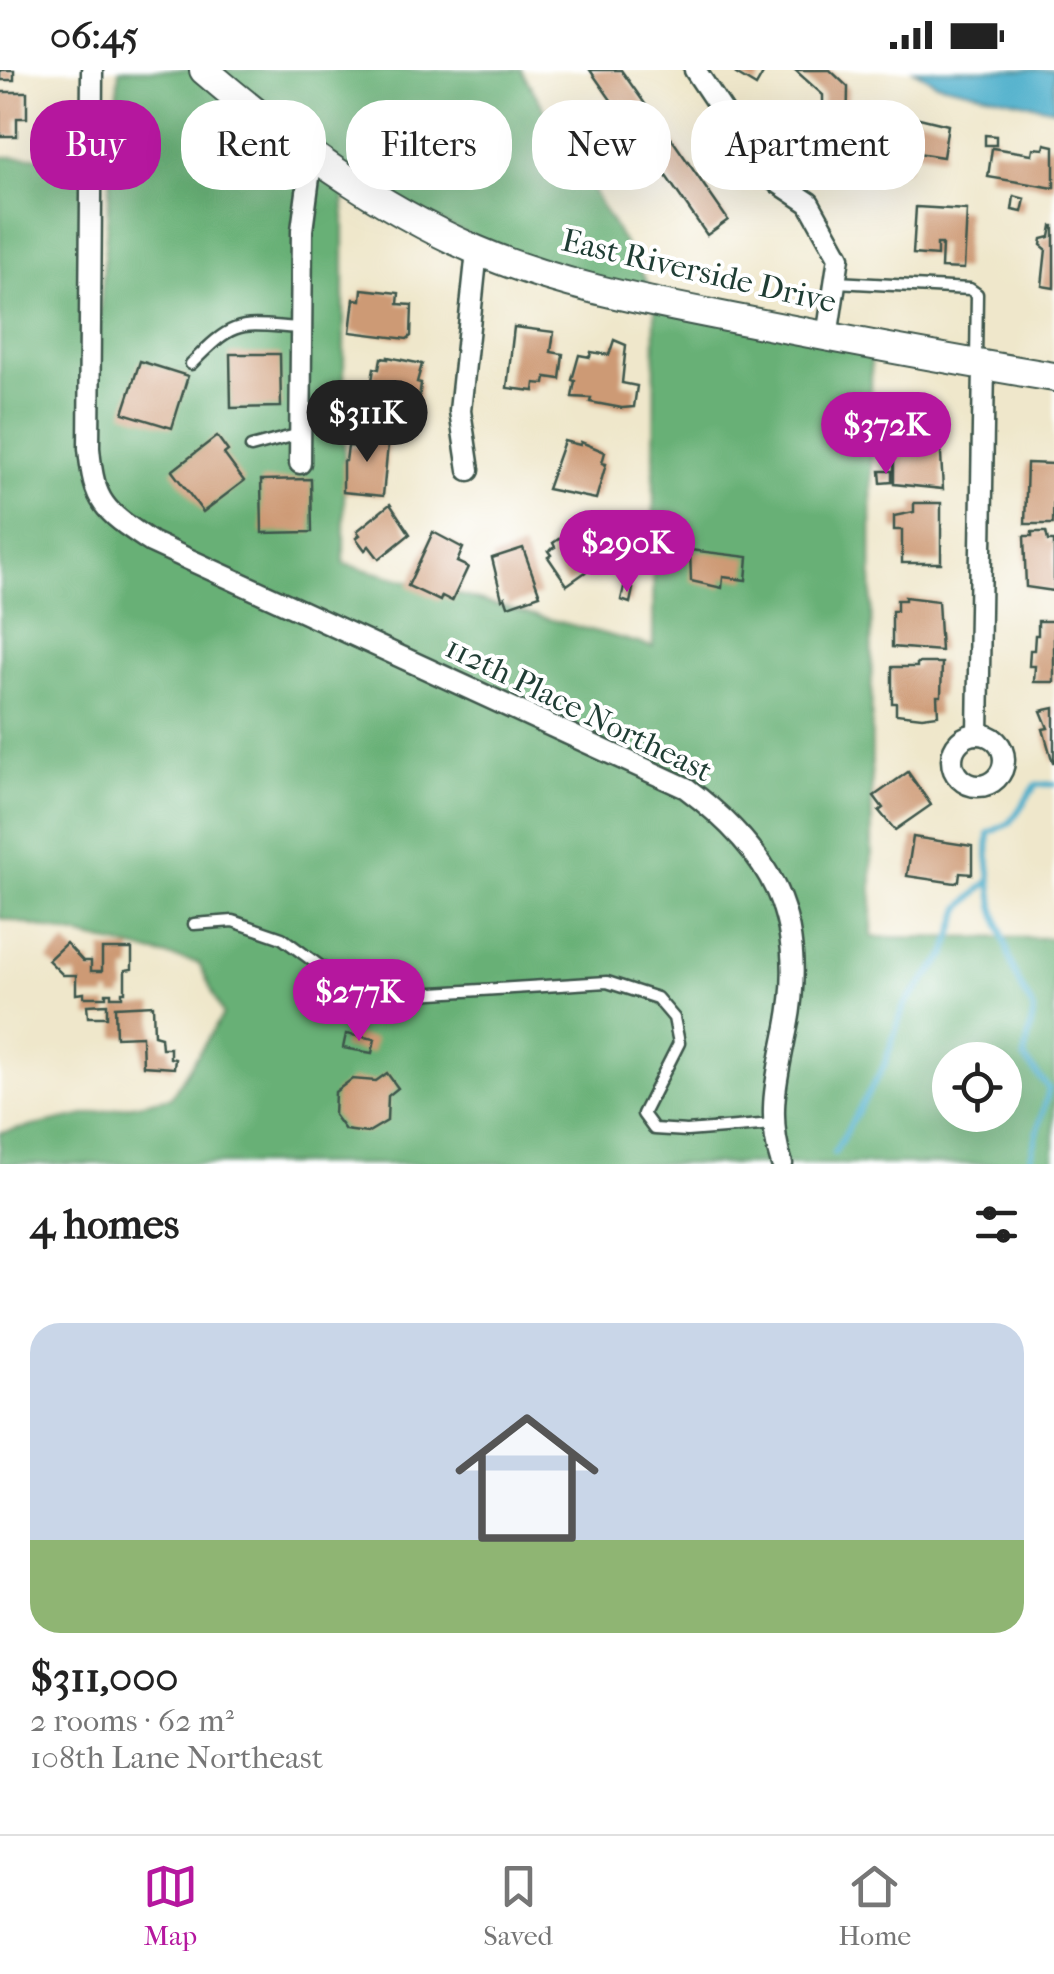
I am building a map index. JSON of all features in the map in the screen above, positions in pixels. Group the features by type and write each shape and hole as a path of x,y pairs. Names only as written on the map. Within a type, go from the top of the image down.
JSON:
{"main road":[{"name":"East Riverside Drive","path":"204,70 243,100"},
{"name":"East Riverside Drive","path":"326,164 386,205 477,251 588,288 1054,377"}],"street":[{"name":"112th Place Northeast","path":"92,70 89,448 92,478 102,506 152,542 686,788 726,818 763,861 788,919 795,975 773,1094 773,1136 782,1164"},
{"path":"695,70 764,173 810,203 839,257 827,336"},
{"path":"300,463 302,230 307,190"},
{"path":"469,470 460,411 477,251"},
{"path":"978,734 979,365"}],"lane":[{"path":"835,282 970,288 977,294 979,365"},
{"path":"191,364 223,331 247,325 302,328"},
{"path":"251,447 301,434"},
{"path":"194,924 233,922 282,938 328,972 385,996 607,982 657,998 674,1018 679,1043 643,1114 654,1129 686,1131 773,1124"}],"green space":[{"path":"119,70 521,70 539,100 532,100 532,190 592,190 660,304 588,288 371,190 512,190 512,100 346,100 344,564 653,647 655,308 871,343 872,937 1054,938 1054,1164 0,1164 0,1133 171,1097 223,1015 199,963 0,918 0,157 30,157 30,190 92,190 91,426 110,190 161,190 161,100 117,100"}],"water":[{"path":"914,70 1054,70 1054,109 936,83"}],"building":[{"path":"0,70 14,70 14,80 0,80"},
{"path":"590,70 621,70 642,100 611,100"},
{"path":"739,70 765,70 756,86 736,74"},
{"path":"795,70 830,70 848,87 848,100 823,100 823,95"},
{"path":"0,92 27,92 27,118 17,118 17,136 0,136"},
{"path":"925,119 948,125 943,157 925,154"},
{"path":"985,135 996,136 996,145 985,145"},
{"path":"671,138 691,167 691,190 707,190 728,220 707,235 671,183"},
{"path":"1045,144 1054,146 1054,188 988,177 992,148 1032,154 1033,148 1044,149"},
{"path":"1014,196 1025,199 1022,212 1012,210"},
{"path":"916,207 967,210 964,269 941,268 942,244 937,244 937,256 913,254"},
{"path":"1052,226 1054,288 1042,286 1046,249 1041,245 1042,239 1050,237"},
{"path":"362,289 399,293 398,304 412,305 411,336 407,339 350,332 354,299 361,300"},
{"path":"514,327 554,332 551,352 563,354 560,379 546,377 545,384 535,383 534,391 507,388"},
{"path":"614,340 626,345 622,383 637,386 634,407 572,397 579,355 609,355"},
{"path":"230,354 280,354 281,407 231,408"},
{"path":"381,358 422,364 417,382 421,383 417,415 369,404 368,410 358,409 359,400 369,401 374,368 379,369"},
{"path":"140,361 188,376 172,428 123,413"},
{"path":"361,432 389,434 383,496 343,492 343,461 348,446 359,447"},
{"path":"217,436 228,451 224,454 244,481 203,512 172,471"},
{"path":"900,437 940,438 943,489 894,484 894,448 899,448"},
{"path":"564,441 580,445 581,442 605,452 602,463 606,464 596,499 547,489"},
{"path":"1027,463 1054,464 1053,524 1025,524"},
{"path":"880,471 892,471 892,482 881,483"},
{"path":"311,479 312,532 262,533 261,480"},
{"path":"914,503 941,503 941,563 902,563 902,530 894,530 894,516 914,512"},
{"path":"390,504 410,534 379,559 369,546 365,550 356,538 360,535 357,531"},
{"path":"634,518 657,522 652,546 629,542"},
{"path":"573,529 597,564 567,585 548,551"},
{"path":"433,532 463,548 457,562 468,567 452,601 442,596 440,601 408,586"},
{"path":"1032,532 1046,532 1048,541 1054,541 1054,591 1026,587 1024,536 1032,536"},
{"path":"523,548 540,595 508,606 505,597 502,599 492,558"},
{"path":"690,550 748,557 746,580 723,577 722,588 691,581"},
{"path":"624,587 633,589 630,603 621,600"},
{"path":"905,597 938,601 941,651 892,647 892,611 897,611 897,600"},
{"path":"1038,621 1054,621 1054,682 1034,682 1035,666 1029,666"},
{"path":"917,663 942,663 938,715 896,714 896,703 892,703 892,667 917,667"},
{"path":"1054,708 1054,763 1053,763 1041,711"},
{"path":"908,772 931,805 895,830 879,811 883,808 874,796"},
{"path":"913,837 972,846 972,874 960,873 955,883 907,876"},
{"path":"66,943 83,961 91,961 91,971 102,971 102,949 132,949 132,969 125,970 122,997 111,997 111,993 106,993 106,997 76,994 76,975 63,975 48,960"},
{"path":"107,1004 107,1017 88,1017 87,1005"},
{"path":"153,1005 154,1035 161,1037 162,1048 170,1048 174,1068 143,1066 142,1036 116,1037 115,1007"},
{"path":"346,1034 375,1039 372,1053 343,1048"},
{"path":"387,1073 398,1088 388,1096 387,1121 367,1133 345,1130 334,1115 335,1092 352,1079 376,1081"}],"waterway":[{"path":"1029,1164 1049,1089 1024,1058 1034,1011 1015,975 994,907 989,833 1010,823 1036,785 1054,784"},
{"path":"834,1153 884,1066 904,1006 946,954 961,908 990,880"}]}
